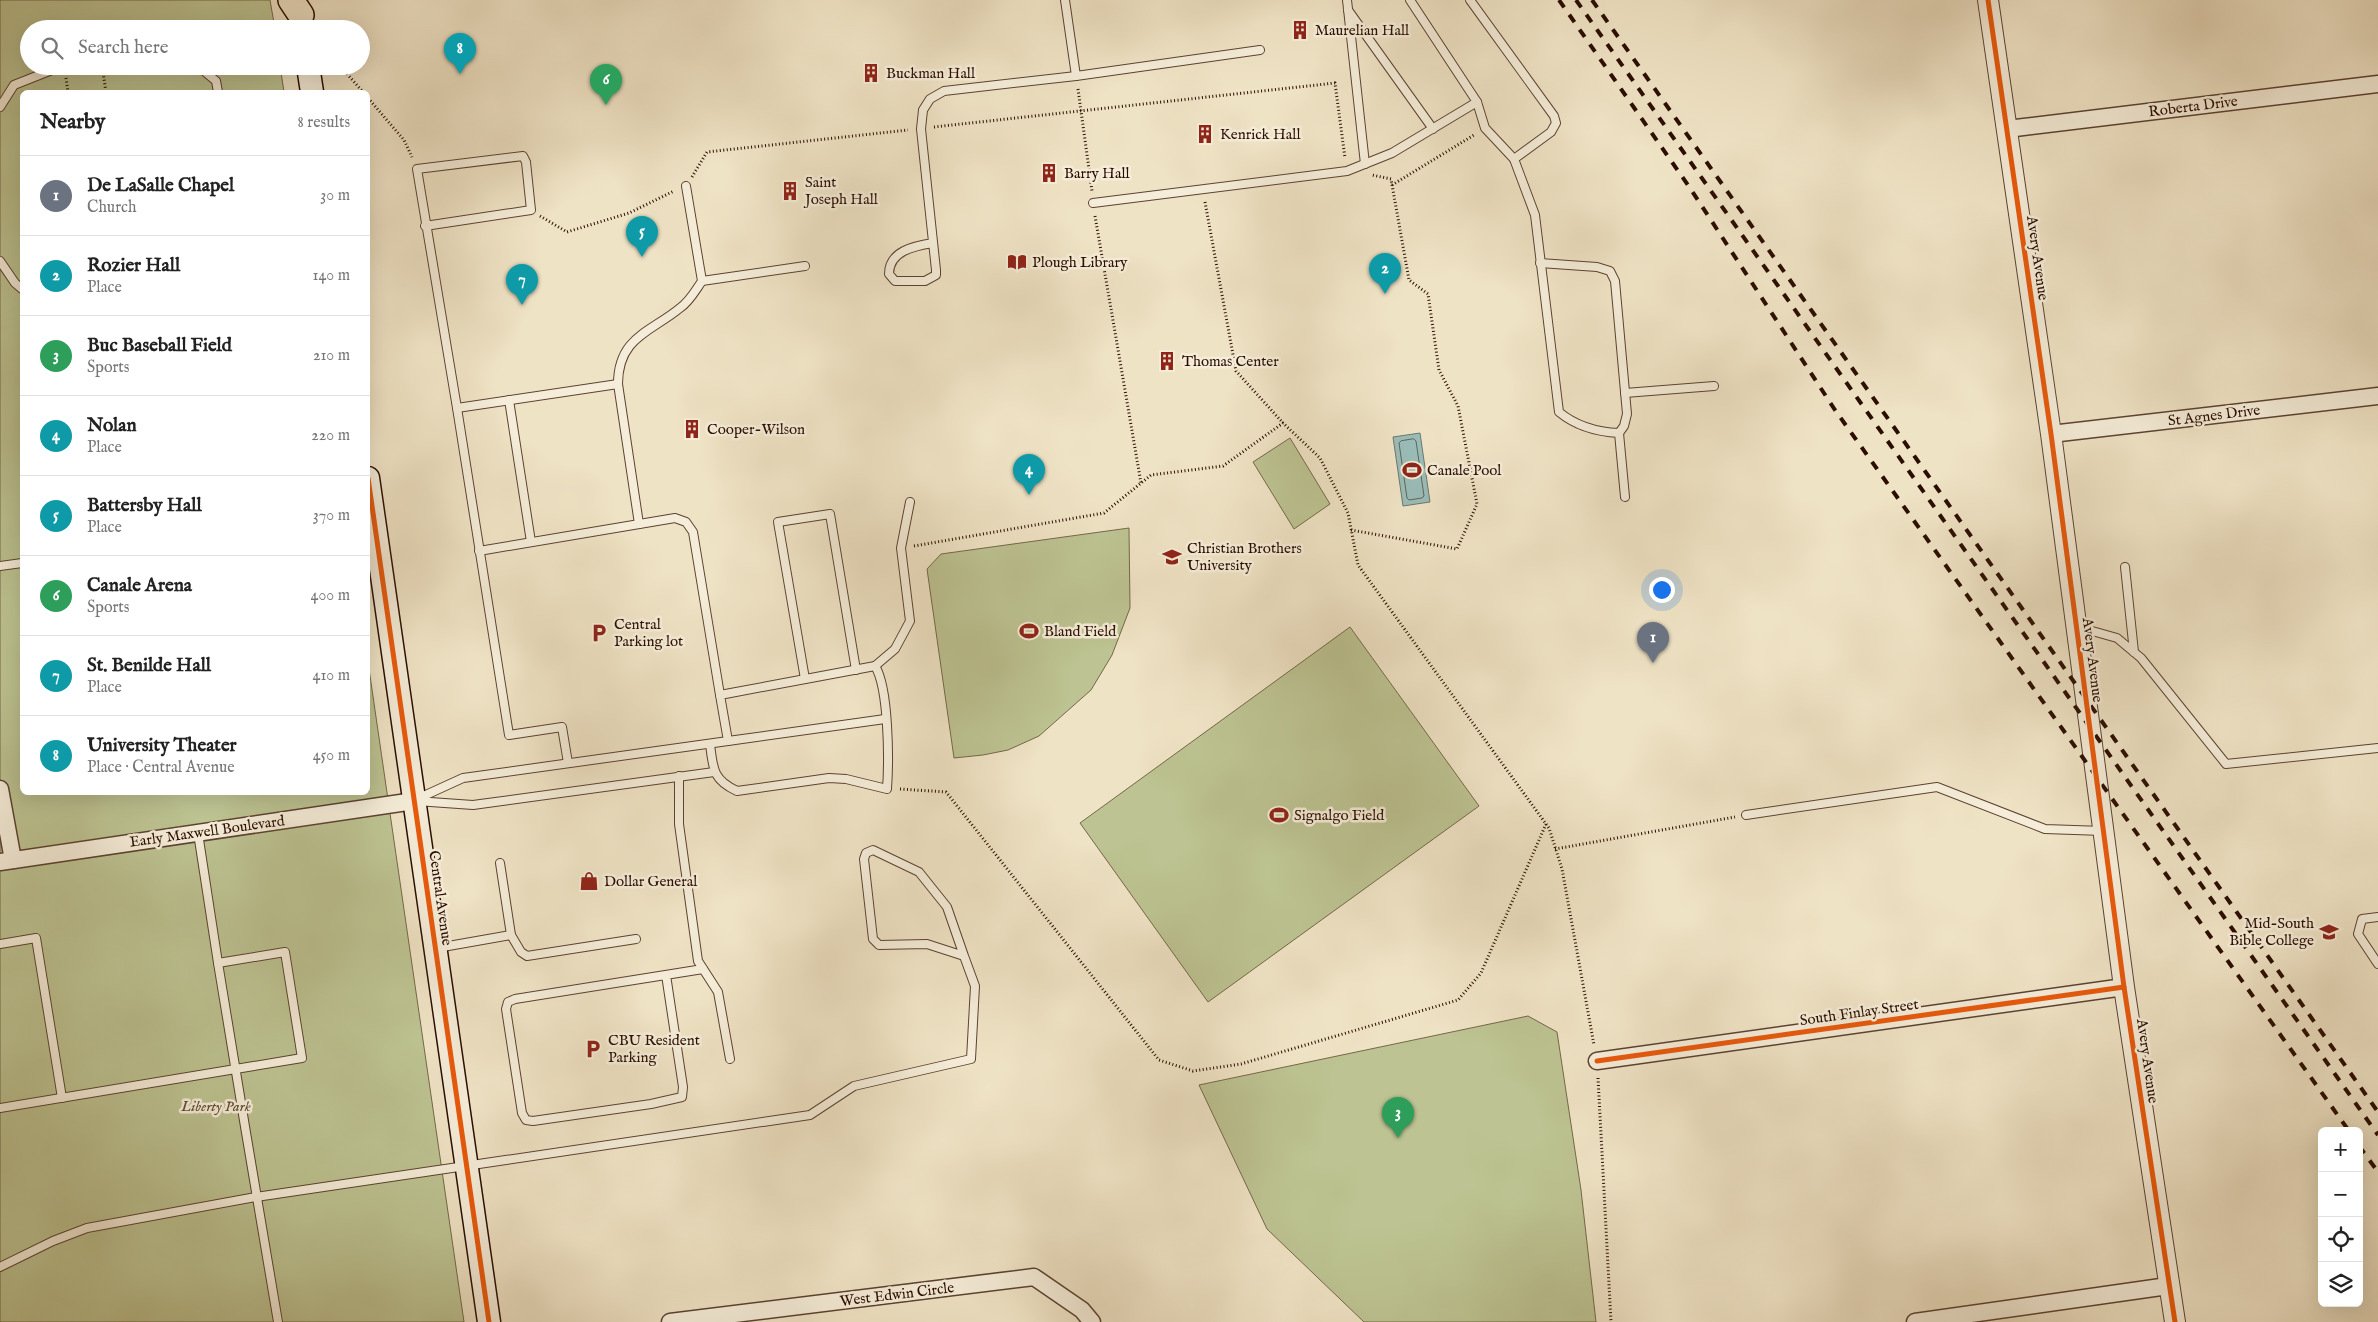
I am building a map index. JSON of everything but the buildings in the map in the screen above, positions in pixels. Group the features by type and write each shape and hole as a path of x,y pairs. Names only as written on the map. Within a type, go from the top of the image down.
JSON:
{"main road":[{"path":"309,75 312,90"},
{"name":"Central Avenue","path":"370,506 489,1322"}],"street":[{"name":"Avery Avenue","path":"1988,0 2051,434 2124,987 2168,1286 2175,1322"},
{"name":"Roberta Drive","path":"2007,129 2378,84"},
{"name":"St Agnes Drive","path":"2051,434 2378,396"},
{"path":"0,789 7,861"},
{"name":"Early Maxwell Boulevard","path":"7,861 414,801"},
{"name":"South Finlay Street","path":"1596,1061 2124,987"},
{"name":"West Edwin Circle","path":"670,1322 1034,1277 1082,1310 1092,1322"},
{"path":"1915,1322 1945,1320 2168,1286"}],"lane":[{"path":"1065,0 1076,76"},
{"path":"1347,0 1365,164"},
{"path":"1410,0 1477,102 1485,128 1514,159 1535,215 1559,412 1570,421 1602,432 1619,433"},
{"path":"1470,0 1554,116 1556,122 1551,132 1514,159"},
{"path":"1348,10 1433,129"},
{"path":"933,243 907,249 894,257 889,267 889,274 895,281 925,280 933,278 936,270 921,128 923,110 930,99 944,91 1076,76 1260,50"},
{"path":"0,107 14,85 45,75"},
{"path":"209,75 216,81 218,90"},
{"path":"1094,203 1347,171 1392,153 1477,102"},
{"path":"425,226 531,210 526,162 523,156 417,169 425,226 457,408 509,735 562,727 568,763"},
{"path":"686,186 702,281"},
{"path":"0,261 16,284 20,287"},
{"path":"1540,263 1596,267 1610,272 1615,280 1627,414 1624,426 1619,433 1625,496"},
{"path":"640,524 618,384 618,368 631,344 644,331 684,304 702,281 805,266"},
{"path":"457,408 618,384"},
{"path":"1625,393 1714,386"},
{"path":"509,400 531,542"},
{"path":"720,695 875,666 895,649 910,621 901,548 910,502"},
{"path":"804,679 778,522 830,514 856,670"},
{"path":"479,551 675,518 686,522 693,532 728,741"},
{"path":"0,566 20,563"},
{"path":"2125,567 2134,652"},
{"path":"2076,627 2117,638 2134,652 2226,764 2378,748"},
{"path":"710,744 714,772 724,785 738,791 829,778 846,779 887,789 889,760 884,685 875,666"},
{"path":"414,801 463,778 885,719"},
{"path":"414,801 473,805 714,772"},
{"path":"678,776 679,824 698,961 718,992 730,1059"},
{"path":"1746,815 1937,787 2045,829 2103,831"},
{"path":"198,833 256,1197 278,1322"},
{"path":"0,1267 53,1241 87,1228 256,1197 466,1164 810,1115 854,1086 971,1060 975,986 947,907 919,872 872,850 866,853 864,859 876,943 879,945 927,944 964,956"},
{"path":"500,863 511,934 521,952 527,956 636,939"},
{"path":"2378,916 2362,919 2358,934 2378,964"},
{"path":"435,948 511,934"},
{"path":"0,944 36,938 62,1098"},
{"path":"0,1108 302,1058 285,952 218,963"},
{"path":"666,975 684,1087 682,1097 651,1104 534,1121 526,1120 522,1113 508,1018 508,1002 515,999 703,968"}],"path":[{"path":"65,75 68,90"},
{"path":"103,75 106,90"},
{"path":"348,75 361,90"},
{"path":"1076,76 1094,203 1141,484"},
{"path":"531,210 567,232 629,213 686,186 707,152 1335,83 1347,171 1391,179 1409,280 1428,294 1439,370 1458,406 1476,504 1457,549 1352,530"},
{"path":"370,100 404,140 417,169"},
{"path":"1392,185 1485,128"},
{"path":"1204,197 1236,372 1283,423 1320,458 1348,513 1358,565 1546,824 1562,869 1596,1061 1611,1322"},
{"path":"901,548 1104,513 1151,475 1223,466 1283,423"},
{"path":"887,789 946,792 1159,1060 1192,1071 1241,1064 1458,1000 1481,973 1546,824"},
{"path":"1555,849 1746,815"}],"green space":[{"name":"Liberty Park","path":"0,0 270,0 273,20 20,20 20,75 281,75 284,90 20,90 20,795 370,795 370,676 464,1322 0,1322"},
{"path":"1290,438 1330,504 1294,529 1253,462"},
{"name":"Bland Field","path":"1129,528 1130,608 1112,655 1091,690 1039,736 1008,750 954,758 927,569 941,554"},
{"name":"Signalgo Field","path":"1350,627 1479,806 1208,1002 1080,823"},
{"path":"1528,1016 1557,1032 1581,1190 1596,1322 1364,1322 1267,1229 1199,1085"}],"water":[{"name":"Canale Pool","path":"1420,433 1430,502 1403,506 1393,437"}],"railway":[{"path":"1559,0 1690,188 1835,410 2346,1127"},
{"path":"1576,0 2378,1135"},
{"path":"1592,0 2378,1112"},
{"path":"2363,1151 2378,1172"}],"cycle path":[{"path":"1988,0 2051,434 2124,987 2175,1322"},
{"path":"370,492 489,1322"},
{"path":"1597,1061 2124,987"}],"place":[{"name":"Maurelian Hall","path":"1300,30"},
{"name":"Buckman Hall","path":"871,73"},
{"name":"University Theater","path":"460,74"},
{"name":"Canale Arena","path":"606,105"},
{"name":"Kenrick Hall","path":"1205,134"},
{"name":"Barry Hall","path":"1049,173"},
{"name":"Saint Joseph Hall","path":"790,191"},
{"name":"Battersby Hall","path":"642,257"},
{"name":"Plough Library","path":"1017,262"},
{"name":"Rozier Hall","path":"1385,294"},
{"name":"St. Benilde Hall","path":"522,305"},
{"name":"Thomas Center","path":"1167,361"},
{"name":"Cooper-Wilson","path":"692,429"},
{"name":"Canale Pool","path":"1412,470"},
{"name":"Nolan","path":"1029,495"},
{"name":"Christian Brothers University","path":"1172,557"},
{"name":"Bland Field","path":"1029,631"},
{"name":"Central Parking lot","path":"599,633"},
{"name":"De LaSalle Chapel","path":"1653,663"},
{"name":"Signalgo Field","path":"1279,815"},
{"name":"Dollar General","path":"589,881"},
{"name":"Mid-South Bible College","path":"2329,932"},
{"name":"CBU Resident Parking","path":"593,1049"},
{"name":"Buc Baseball Field","path":"1398,1138"}]}
